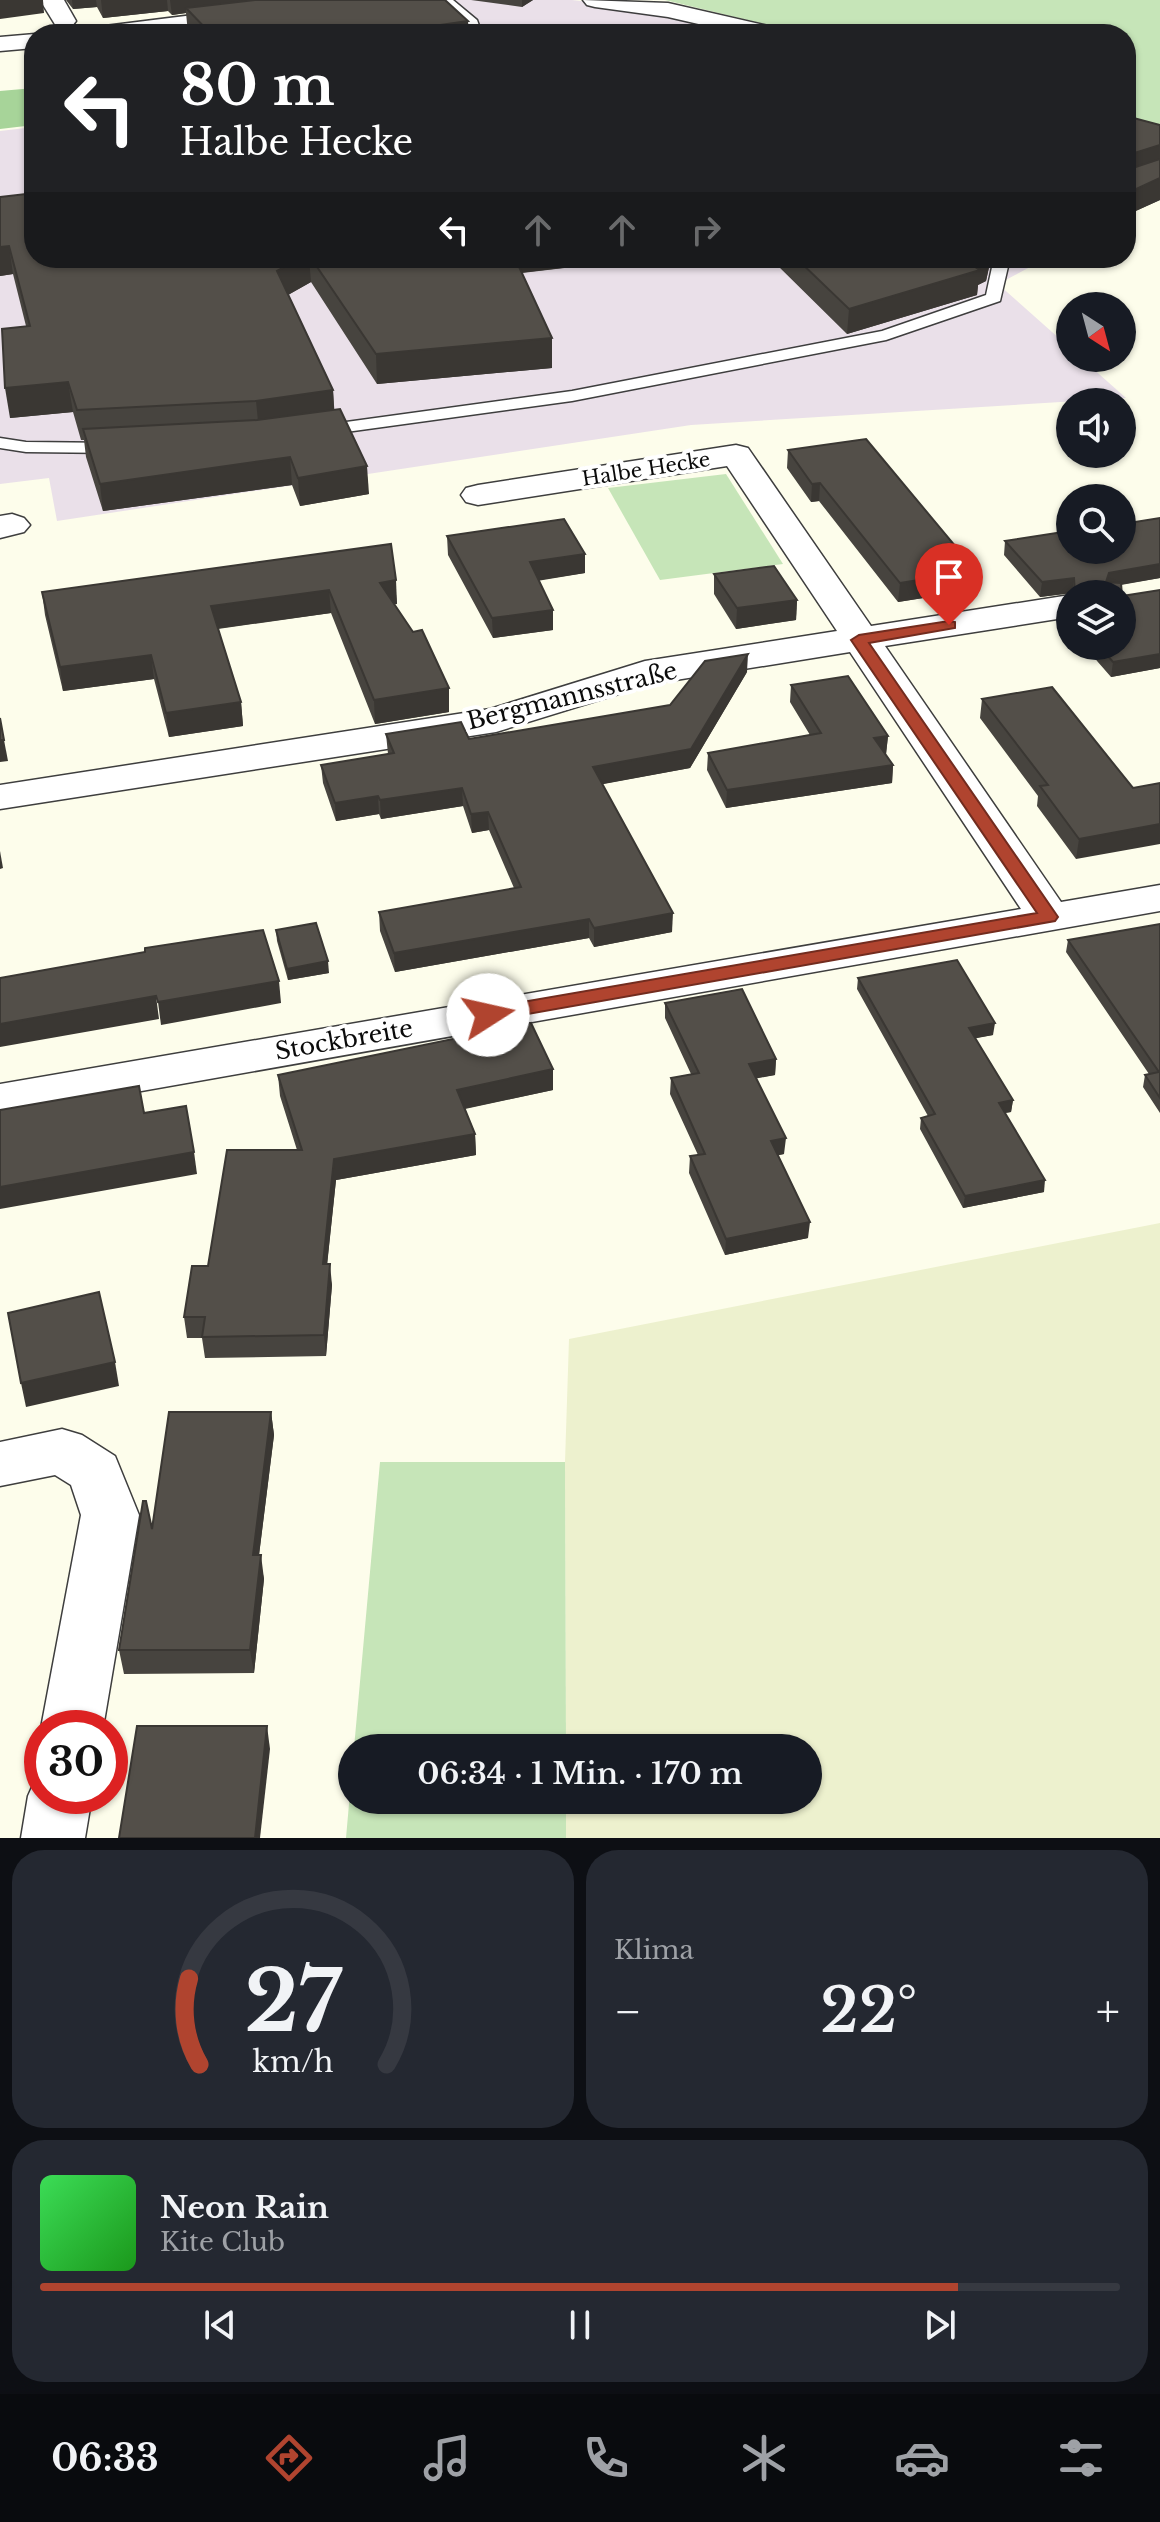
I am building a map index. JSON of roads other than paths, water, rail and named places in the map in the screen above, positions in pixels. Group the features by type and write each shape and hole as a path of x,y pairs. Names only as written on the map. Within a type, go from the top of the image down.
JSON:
{"street":[{"path":"52,0 64,21"},
{"path":"177,24 369,0"},
{"path":"595,0 668,10 729,24"},
{"path":"0,44 24,42"},
{"name":"Halbe Hecke","path":"478,495 736,455 1049,917"},
{"path":"859,640 1056,608"},
{"name":"Bergmannsstraße","path":"0,797 496,720 645,673 859,640"},
{"name":"Stockbreite","path":"0,1100 1160,898"},
{"path":"0,1464 62,1451 95,1472 110,1515 75,1710"},
{"path":"53,1838 57,1814"}],"lane":[{"path":"446,0 472,24"},
{"path":"306,432 572,396 886,335 994,298 1000,268"},
{"path":"0,443 92,449 138,446"}]}
